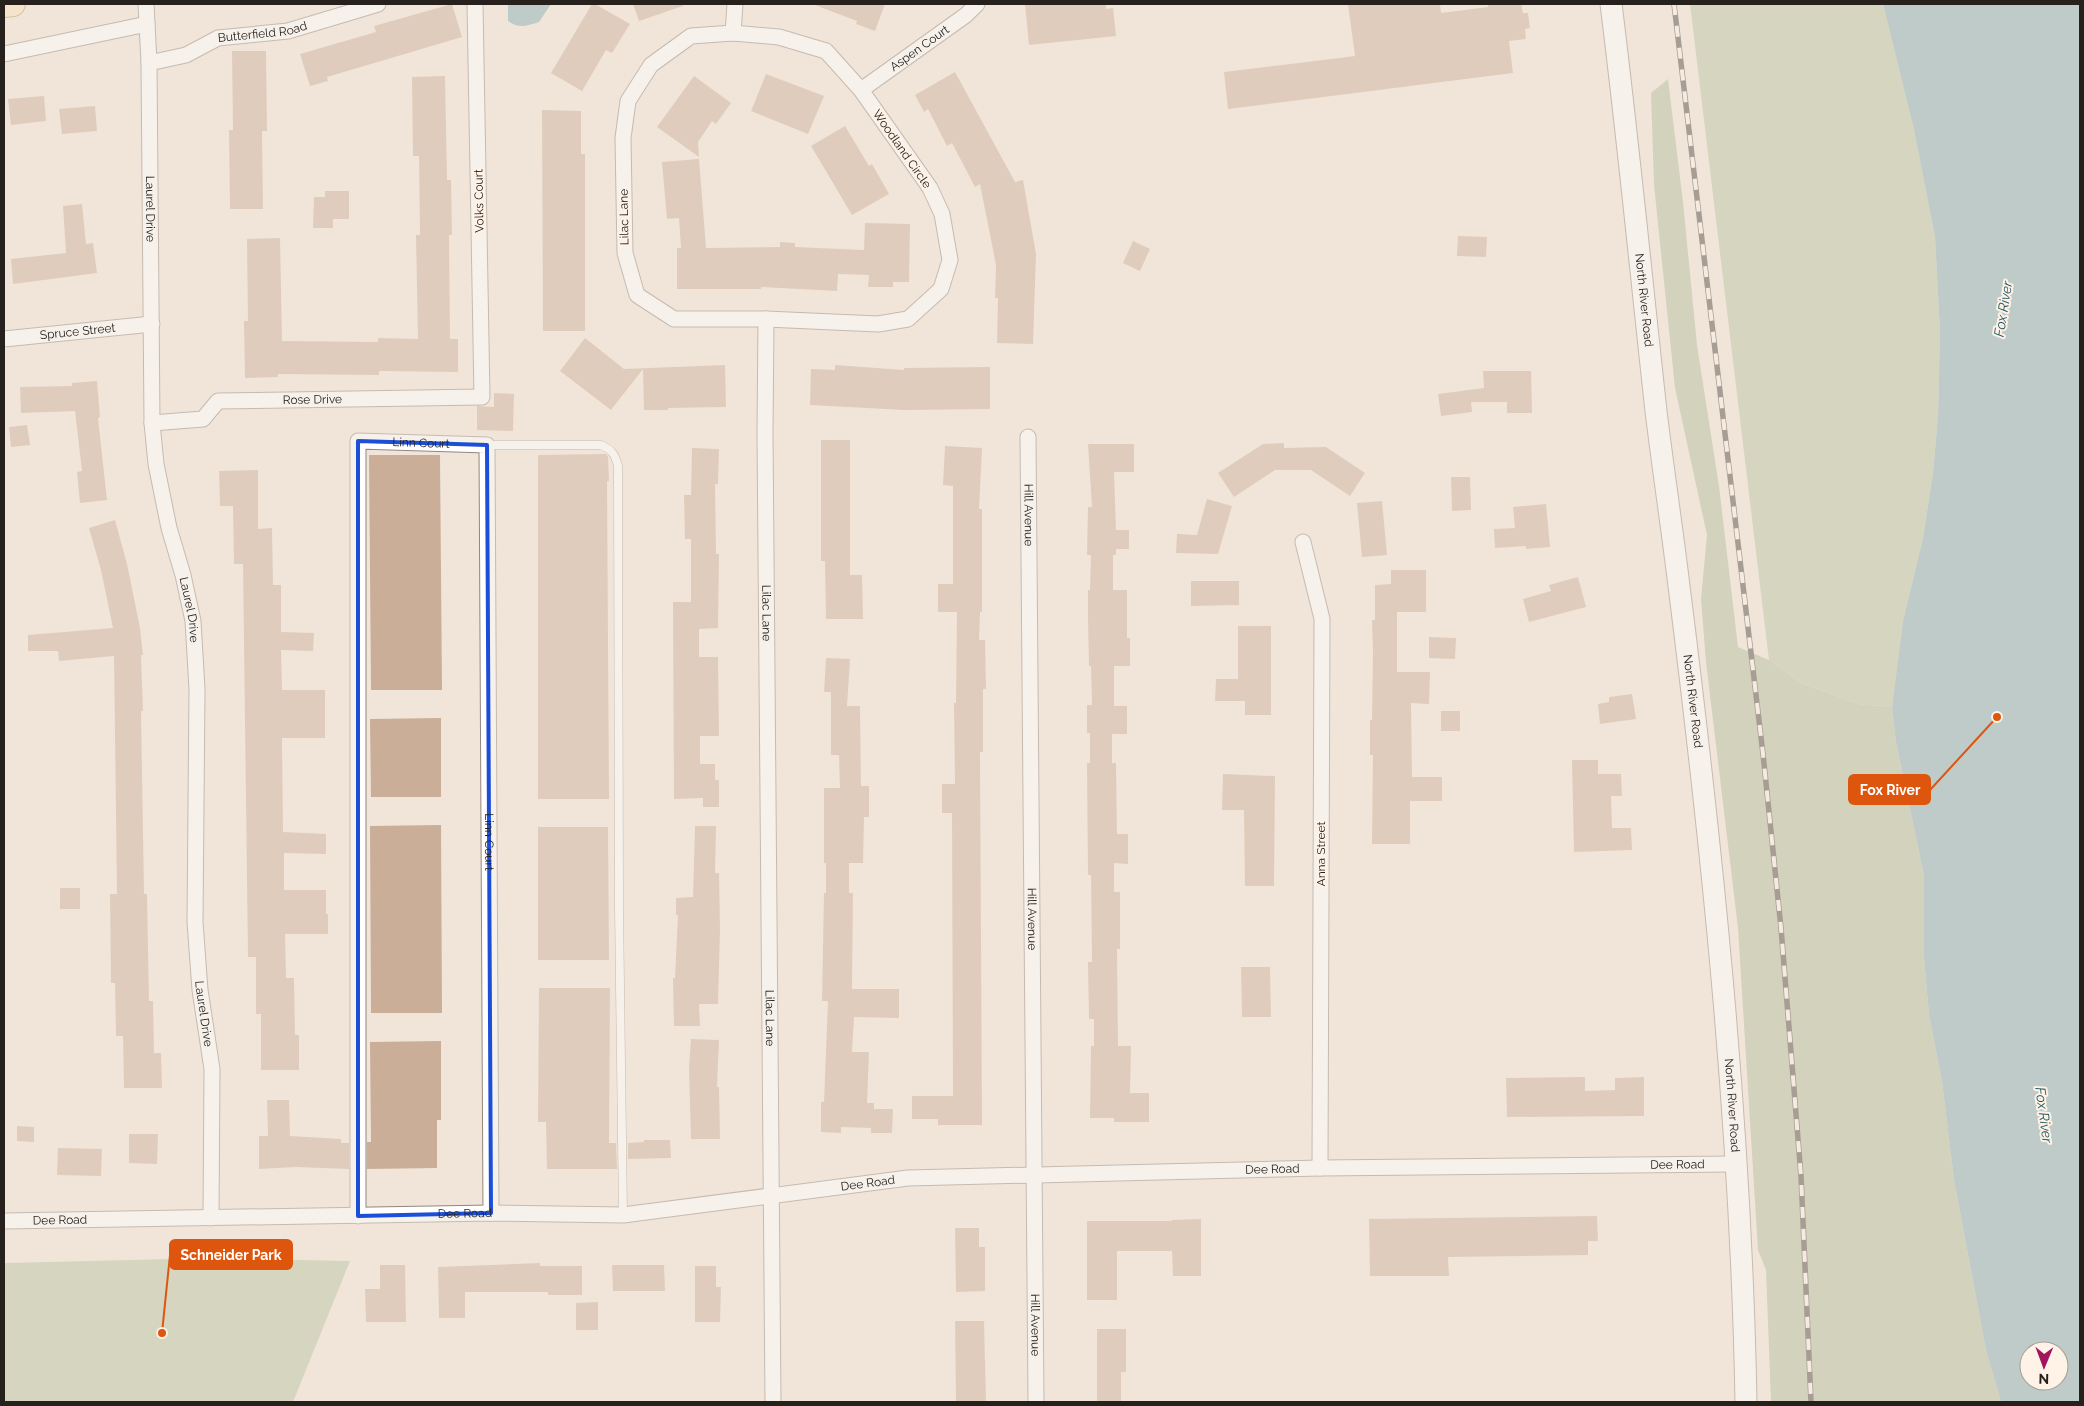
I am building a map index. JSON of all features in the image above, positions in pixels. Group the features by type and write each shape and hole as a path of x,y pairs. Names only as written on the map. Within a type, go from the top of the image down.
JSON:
{"main road":[{"path":"4,6 13,4"},
{"name":"North River Road","path":"1611,4 1714,895 1723,990 1735,1164 1742,1277 1746,1402"}],"street":[{"name":"Laurel Drive","path":"146,4 149,63 152,422 156,464 169,528 183,575 193,621 197,689 195,922 200,990 212,1069 211,1218"},
{"name":"Butterfield Road","path":"149,63 186,55 218,38 288,31 378,4"},
{"name":"Volks Court","path":"475,4 482,398"},
{"path":"733,33 735,4"},
{"name":"Aspen Court","path":"861,90 966,15 977,4"},
{"path":"4,54 147,24"},
{"name":"Woodland Circle","path":"733,33 779,37 826,51 861,90 930,188 942,214 950,260 942,289 908,319 878,324 766,319"},
{"name":"Lilac Lane","path":"733,33 690,36 651,65 628,101 623,138 625,253 637,295 674,319 766,319 765,443 773,1402"},
{"name":"Spruce Street","path":"4,339 152,324"},
{"name":"Rose Drive","path":"152,422 204,419 218,401 482,398"},
{"name":"Hill Avenue","path":"1028,437 1036,1402"},
{"name":"Linn Court","path":"358,1216 358,441 488,445 491,1213"},
{"name":"Anna Street","path":"1303,542 1322,619 1320,1168"},
{"name":"Dee Road","path":"4,1221 491,1213 623,1215 908,1178 1035,1173 1320,1168 1735,1164"}],"lane":[{"path":"488,445 600,445 611,450 616,457 618,466 619,908 623,1215"}],"highlighted area":[{"path":"358,441 487,445 491,1213 358,1216"}],"green space":[{"path":"1690,4 1883,4 1914,130 1935,237 1940,333 1938,416 1933,473 1923,538 1903,621 1892,707 1858,704 1801,683 1769,660"},
{"path":"1668,79 1683,202 1697,345 1719,486 1738,647 1769,660 1801,683 1858,704 1892,707 1896,742 1924,876 1924,958 1929,1015 1942,1082 1954,1180 1986,1350 2001,1402 1771,1402 1766,1270 1758,1250 1738,928 1706,662 1701,599 1707,535 1675,388 1654,185 1651,93"},
{"path":"214,1258 350,1261 293,1402 4,1402 4,1263"}],"water":[{"path":"508,4 551,4 539,22 523,26 508,21"},
{"path":"1883,4 2080,4 2080,1402 2001,1402 1986,1350 1954,1180 1942,1082 1929,1015 1924,958 1924,876 1896,742 1892,707 1903,621 1923,538 1933,473 1938,416 1940,333 1935,237 1914,130"}],"building":[{"path":"452,4 462,37 327,77 328,81 310,86 300,54 376,32 374,26"},
{"path":"592,4 630,24 612,53 606,50 582,91 551,73"},
{"path":"633,4 682,4 683,6 639,21"},
{"path":"816,4 885,4 875,31 856,24 857,21"},
{"path":"1025,4 1106,4 1106,9 1113,8 1116,36 1029,45"},
{"path":"1348,4 1440,4 1441,13 1488,7 1488,4 1521,4 1523,13 1528,13 1530,28 1525,29 1526,39 1509,41 1513,73 1228,109 1224,72 1355,56"},
{"path":"232,51 266,51 267,131 262,131 263,209 230,209 229,130 233,130"},
{"path":"955,72 1015,182 1023,180 1036,254 1033,344 997,343 998,298 995,298 996,265 980,184 975,187 952,143 947,146 928,109 924,112 915,95"},
{"path":"766,74 824,96 808,134 751,111"},
{"path":"445,76 447,180 451,180 452,235 449,235 450,339 458,339 458,372 379,371 379,375 278,374 278,377 245,378 244,321 248,321 247,239 280,238 282,341 378,342 378,338 418,339 416,235 420,235 419,156 413,156 412,77"},
{"path":"694,76 731,103 716,124 712,121 698,142 699,157 657,127"},
{"path":"44,96 46,121 11,125 8,99"},
{"path":"95,106 97,131 62,134 59,109"},
{"path":"542,110 581,111 581,154 585,154 585,331 543,331"},
{"path":"845,126 869,166 872,164 889,194 852,215 811,146"},
{"path":"699,159 706,248 780,247 780,242 795,243 795,247 864,250 865,223 910,224 909,282 893,282 893,287 868,287 869,275 838,274 837,291 761,287 761,289 677,289 677,248 681,248 679,218 667,219 662,162"},
{"path":"325,191 349,191 349,219 333,219 333,228 313,228 314,197 325,197"},
{"path":"82,204 86,244 93,243 97,273 13,284 11,259 66,253 63,206"},
{"path":"1458,236 1487,237 1486,257 1457,256"},
{"path":"1133,241 1150,249 1140,271 1123,263"},
{"path":"585,338 624,369 725,365 726,407 644,410 643,369 611,410 560,371"},
{"path":"835,365 904,370 904,368 990,367 990,409 904,410 810,405 811,369 835,370"},
{"path":"1483,371 1531,371 1532,413 1507,413 1507,402 1471,402 1472,412 1441,416 1438,394 1484,388"},
{"path":"97,381 100,417 98,418 107,500 80,503 77,472 82,471 75,411 21,413 20,387 72,386 72,383"},
{"path":"494,393 514,394 513,431 477,430 477,406 494,407"},
{"path":"27,425 30,445 11,447 9,427"},
{"path":"821,440 850,440 850,575 862,575 863,619 826,619 825,561 821,561"},
{"path":"1284,443 1284,448 1326,447 1365,473 1350,496 1311,470 1275,470 1234,497 1218,473 1263,444"},
{"path":"1088,444 1134,444 1134,472 1114,472 1116,530 1129,530 1129,549 1116,549 1116,555 1113,555 1113,590 1127,590 1127,638 1130,638 1130,666 1114,666 1114,706 1127,706 1127,734 1112,734 1112,763 1116,763 1117,834 1128,834 1128,864 1114,863 1114,892 1120,892 1120,949 1117,949 1118,1046 1131,1046 1130,1093 1149,1093 1149,1122 1114,1122 1114,1118 1090,1118 1091,1046 1094,1046 1094,1019 1089,1019 1088,962 1092,962 1091,875 1088,875 1087,763 1090,763 1090,733 1087,733 1087,705 1092,705 1088,618 1091,555 1087,555 1088,507 1092,507"},
{"path":"945,446 982,448 979,509 982,509 982,612 980,612 979,640 985,640 986,689 983,689 983,752 980,752 982,1125 938,1125 938,1119 912,1119 912,1096 953,1096 952,813 942,813 942,784 955,784 954,703 956,703 957,612 938,612 938,584 953,584 953,486 943,485"},
{"path":"692,448 719,449 718,484 715,484 716,554 719,554 718,628 699,629 699,657 718,657 719,736 700,736 700,764 715,764 715,780 719,780 719,807 703,807 703,798 674,799 673,602 691,602 691,539 685,539 684,495 691,495"},
{"path":"606,454 608,457 609,481 607,481 609,799 538,799 538,455"},
{"path":"369,455 440,455 442,690 371,690"},
{"path":"258,470 258,529 272,528 273,585 281,585 281,632 314,633 313,651 281,650 282,690 325,690 325,738 282,738 283,832 326,834 326,854 284,853 284,890 326,890 326,914 328,914 328,934 285,934 286,978 294,978 295,1035 299,1035 299,1070 261,1070 261,1014 256,1014 256,957 248,957 243,564 234,564 233,506 220,506 219,471"},
{"path":"1451,477 1470,477 1471,510 1452,511"},
{"path":"1207,499 1232,506 1218,554 1176,553 1177,534 1197,535"},
{"path":"1382,501 1387,555 1362,557 1357,503"},
{"path":"1546,504 1550,547 1526,549 1526,546 1495,548 1494,529 1515,528 1513,507"},
{"path":"115,520 127,564 140,628 143,655 141,655 143,711 141,711 144,894 147,894 149,1001 153,1001 154,1053 161,1053 162,1088 124,1088 123,1036 116,1036 115,983 111,983 110,894 117,894 114,656 59,661 58,651 28,651 28,635 113,628 101,570 89,528"},
{"path":"1391,570 1426,570 1426,612 1397,612 1397,672 1430,672 1429,704 1411,703 1412,777 1442,777 1442,801 1410,801 1410,844 1372,844 1373,755 1370,755 1370,720 1372,720 1372,620 1375,620 1375,585 1391,584"},
{"path":"1578,577 1586,607 1529,622 1523,599 1551,591 1549,585"},
{"path":"1191,581 1239,581 1239,605 1191,606"},
{"path":"1238,626 1271,626 1271,715 1245,715 1245,701 1215,701 1216,679 1238,679"},
{"path":"1429,637 1456,638 1455,659 1429,658"},
{"path":"826,658 850,659 847,706 860,706 861,786 869,786 869,817 864,817 863,863 849,863 849,893 853,893 852,989 899,989 899,1018 854,1017 852,1052 869,1052 867,1103 874,1103 874,1109 893,1109 892,1133 871,1133 871,1128 841,1127 841,1133 821,1132 821,1102 824,1102 828,1001 822,1001 824,893 826,893 824,788 840,788 839,755 831,755 831,692 824,692"},
{"path":"1632,694 1636,719 1600,724 1598,704 1609,702 1609,697"},
{"path":"1441,711 1460,711 1460,731 1441,731"},
{"path":"441,718 441,797 371,797 370,719"},
{"path":"1572,760 1598,760 1598,774 1621,774 1622,796 1611,796 1612,828 1631,828 1632,850 1574,852"},
{"path":"1223,774 1275,776 1274,886 1245,886 1244,810 1222,810"},
{"path":"441,825 442,1013 371,1013 370,826"},
{"path":"695,826 716,826 715,873 719,873 720,930 718,1004 699,1004 700,1026 674,1026 673,978 675,978 678,915 676,915 676,898 693,897"},
{"path":"538,827 608,827 609,960 538,960"},
{"path":"60,888 80,888 80,909 60,909"},
{"path":"1241,967 1270,967 1271,1017 1242,1017"},
{"path":"539,988 610,988 609,1143 616,1143 617,1169 547,1169 546,1122 538,1122"},
{"path":"691,1039 719,1040 717,1087 719,1087 720,1139 691,1139 689,1068"},
{"path":"441,1041 441,1120 437,1120 437,1168 367,1169 367,1142 371,1142 370,1042"},
{"path":"1585,1077 1585,1091 1615,1090 1615,1078 1644,1077 1644,1116 1507,1117 1506,1078"},
{"path":"267,1100 289,1100 290,1136 341,1139 341,1143 349,1143 349,1169 296,1167 259,1169 259,1136 268,1136"},
{"path":"17,1126 34,1127 34,1142 17,1141"},
{"path":"129,1134 158,1134 157,1164 129,1163"},
{"path":"644,1140 670,1140 671,1158 628,1159 628,1143 644,1142"},
{"path":"58,1148 102,1149 101,1176 57,1175"},
{"path":"1597,1216 1598,1241 1588,1241 1588,1255 1448,1257 1449,1276 1370,1276 1369,1219"},
{"path":"1201,1219 1201,1276 1173,1276 1172,1251 1117,1251 1117,1300 1087,1300 1087,1221"},
{"path":"955,1228 979,1228 979,1247 985,1247 985,1291 956,1292"},
{"path":"540,1263 540,1266 582,1266 582,1295 548,1295 548,1292 465,1292 465,1318 439,1318 438,1267"},
{"path":"380,1265 405,1265 406,1322 366,1322 365,1289 380,1289"},
{"path":"612,1265 664,1265 665,1291 613,1291"},
{"path":"695,1266 716,1266 716,1287 721,1287 720,1322 695,1322"},
{"path":"598,1302 598,1330 576,1330 576,1303"},
{"path":"955,1321 984,1321 986,1402 956,1402"},
{"path":"1097,1329 1126,1329 1126,1372 1121,1372 1121,1402 1097,1402"}],"railway":[{"path":"1674,4 1763,754 1781,928 1801,1176 1811,1402"}],"place":[{"name":"Fox River","path":"1997,717"},
{"name":"Schneider Park","path":"162,1333"}]}
